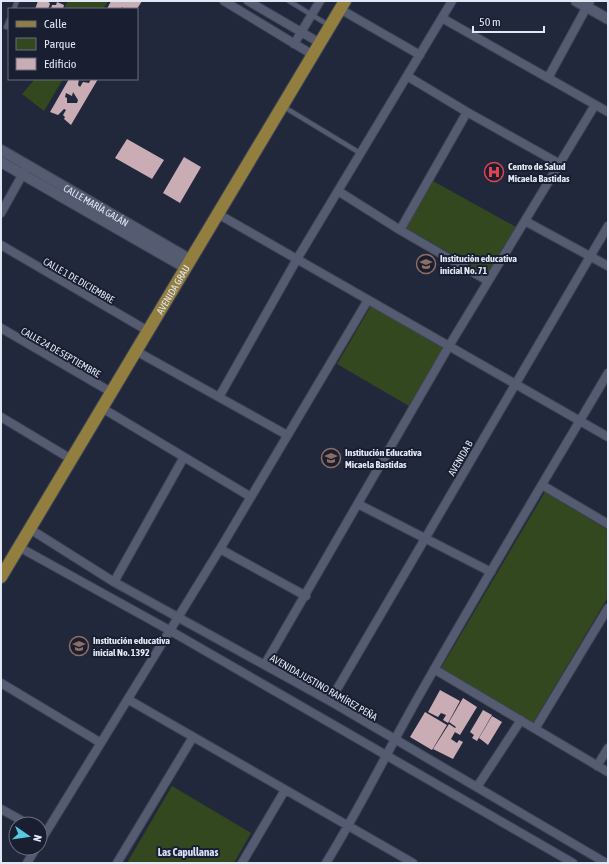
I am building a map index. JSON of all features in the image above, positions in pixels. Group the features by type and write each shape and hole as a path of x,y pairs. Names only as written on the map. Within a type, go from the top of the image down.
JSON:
{"main road":[{"name":"AVENIDA GRAU","path":"1,577 342,5"}],"street":[{"path":"224,1 313,55"},
{"path":"248,1 320,43"},
{"path":"294,44 320,1"},
{"path":"219,397 297,259 452,1"},
{"path":"576,1 588,4 608,19"},
{"path":"548,78 588,4"},
{"path":"342,5 420,55"},
{"path":"442,18 608,112"},
{"path":"407,76 467,112 560,164"},
{"path":"266,664 449,346 595,105"},
{"path":"400,230 467,112"},
{"name":"CALLE MARÍA GALÁN","path":"1,150 26,170 188,264"},
{"name":"CALLE MARÍA GALÁN","path":"1,162 26,170"},
{"path":"1,213 26,170"},
{"path":"338,191 400,230 488,281"},
{"path":"218,214 608,437"},
{"path":"524,221 608,266"},
{"name":"AVENIDA B","path":"330,701 608,226"},
{"name":"CALLE 1 DE DICIEMBRE","path":"1,245 148,331"},
{"path":"48,823 129,700 177,616 220,549 368,300"},
{"name":"CALLE 24 DE SEPTIEMBRE","path":"1,328 111,392"},
{"path":"136,351 287,435"},
{"path":"326,863 349,826 394,739 434,669 608,372"},
{"path":"102,408 251,497"},
{"path":"1,418 71,459"},
{"path":"114,582 184,457"},
{"path":"542,485 608,524"},
{"path":"358,504 491,572"},
{"name":"AVENIDA JUSTINO RAMÍREZ PEÑA","path":"30,529 114,582 266,664 606,863"},
{"path":"19,547 169,630 573,863"},
{"path":"220,549 306,596"},
{"path":"535,729 608,608"},
{"path":"434,669 608,772"},
{"path":"1,683 101,743"},
{"path":"129,700 413,863"},
{"path":"477,787 521,720"},
{"path":"117,863 194,737"},
{"path":"597,766 608,748"},
{"path":"242,863 285,790"},
{"path":"1,808 14,816"}],"lane":[{"path":"289,1 330,26"},
{"path":"6,26 8,22"},
{"path":"283,106 361,153"}],"green space":[{"path":"68,1 108,1 104,8 64,8"},
{"path":"34,80 62,80 44,111 22,94"},
{"path":"433,181 516,227 487,274 406,228"},
{"path":"371,306 443,348 409,406 337,364"},
{"path":"545,492 608,530 608,597 533,723 441,668"},
{"path":"172,786 251,833 234,863 127,863"}],"building":[{"path":"38,1 48,1 50,4 48,8 35,8"},
{"path":"111,1 142,1 138,8 108,8"},
{"path":"57,2 64,5 63,8 51,8 52,5 56,5"},
{"path":"68,80 79,80 78,85 80,87 83,82 89,83 90,80 97,80 71,125 64,119 65,117 63,115 66,110 64,109 58,115 50,112","holes":["73,92 78,100 77,103 67,103 67,98 65,97 66,93 72,96"]},
{"path":"127,139 164,160 152,179 115,158"},
{"path":"184,157 201,167 180,203 163,193"},
{"path":"440,690 460,701 448,723 443,720 446,715 441,713 438,717 428,712"},
{"path":"463,698 477,707 460,735 455,732 451,739 457,743 459,740 463,742 453,759 433,749 449,724 455,728 456,727 449,722"},
{"path":"483,710 492,715 477,741 472,738 474,735 470,732"},
{"path":"425,712 447,725 432,750 410,737"},
{"path":"492,716 502,722 488,745 479,738"}],"place":[{"name":"Centro de Salud Micaela Bastidas","path":"494,172"},
{"name":"Institución educativa inicial No. 71","path":"426,264"},
{"name":"Institución Educativa Micaela Bastidas","path":"331,458"},
{"name":"Institución educativa inicial No. 1392","path":"79,646"}],"district":[{"name":"Las Capullanas","path":"188,852"}]}
